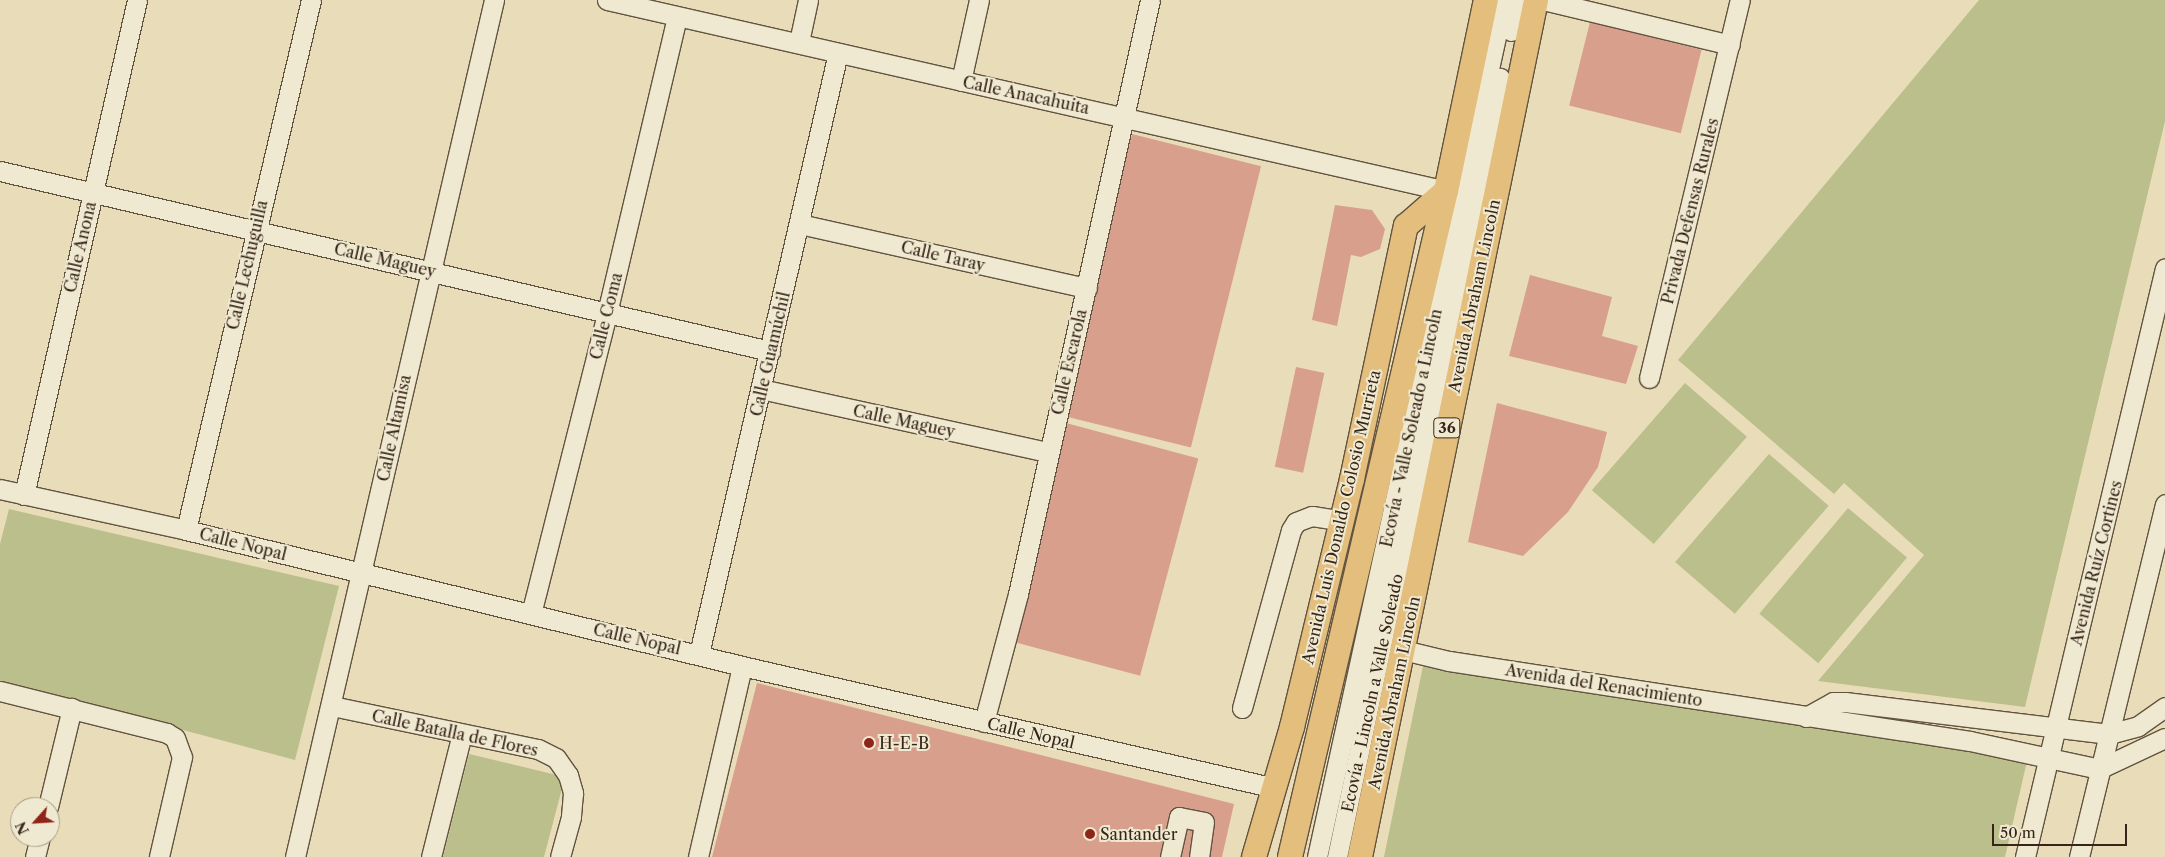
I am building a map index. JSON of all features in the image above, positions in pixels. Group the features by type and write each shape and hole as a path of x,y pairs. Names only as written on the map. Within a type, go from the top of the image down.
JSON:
{"main road":[{"path":"1290,857 1446,191 1486,0"},
{"name":"Avenida Abraham Lincoln","path":"1360,857 1536,0"},
{"name":"Avenida Luis Donaldo Colosio Murrieta","path":"1254,857 1292,727 1342,521 1406,226 1446,191"},
{"path":"1352,479 1389,433"},
{"path":"1292,727 1332,682"}],"street":[{"name":"Calle Anona","path":"24,495 137,0"},
{"name":"Calle Lechuguilla","path":"186,530 255,230 311,0"},
{"name":"Calle Altamisa","path":"294,857 332,706 428,271 494,0"},
{"name":"Calle Anacahuita","path":"607,0 634,3 677,17 799,42 838,53 1123,116 1281,156 1446,191"},
{"path":"799,42 808,0"},
{"path":"961,81 979,0"},
{"name":"Calle Escarola","path":"984,722 1018,594 1048,452 1087,288 1123,116 1150,0"},
{"name":"Ecovía - Valle Soleado a Lincoln","path":"1317,857 1504,0"},
{"name":"Ecovía - Lincoln a Valle Soleado","path":"1337,857 1518,0"},
{"path":"1543,0 1730,45"},
{"name":"Privada Defensas Rurales","path":"1649,378 1740,0"},
{"name":"Calle Coma","path":"531,614 607,313 677,17"},
{"name":"Calle Guamúchil","path":"699,654 800,224 838,53"},
{"name":"Calle Maguey","path":"0,171 770,351"},
{"name":"Calle Taray","path":"800,224 1087,288"},
{"name":"Avenida Ruíz Cortines","path":"2025,857 2165,268"},
{"name":"Calle Maguey","path":"761,389 1048,452"},
{"name":"Calle Nopal","path":"0,489 186,530 742,666 1274,788"},
{"path":"2079,857 2098,769 2110,734 2165,504"},
{"path":"1242,708 1291,530 1296,522 1312,516 1342,521"},
{"name":"Avenida del Renacimiento","path":"1403,650 1450,661 1970,741 2048,760 2098,769"},
{"path":"698,857 742,666"},
{"path":"0,691 167,732 179,745 182,757 159,857"},
{"path":"1806,717 1833,702 1846,702 2110,734 2138,726 2165,707"},
{"name":"Calle Batalla de Flores","path":"332,706 538,749 556,758 568,775 573,793 571,817 560,857"},
{"path":"50,797 72,708"},
{"path":"431,857 462,734"},
{"path":"2098,769 2165,738"},
{"path":"1170,857 1179,817 1204,822 1199,857"}],"green space":[{"path":"1979,0 2165,0 2165,121 2025,707 1818,681 1924,555 1844,483 1834,494 1678,360"},
{"path":"1685,383 1747,437 1654,544 1592,490"},
{"path":"1769,454 1829,506 1735,614 1675,562"},
{"path":"1848,508 1907,557 1818,663 1759,614"},
{"path":"9,509 339,586 295,760 0,681 0,544"},
{"path":"1423,666 2027,761 2005,857 1384,857"},
{"path":"469,754 565,777 544,857 443,857"}],"building":[{"path":"1590,22 1702,50 1681,133 1569,105"},
{"path":"1132,134 1261,166 1191,448 1062,415"},
{"path":"1335,205 1372,210 1385,229 1380,249 1361,257 1351,255 1337,326 1312,320"},
{"path":"1530,275 1612,297 1602,336 1638,346 1626,384 1509,356"},
{"path":"1296,367 1324,373 1303,473 1275,467"},
{"path":"1497,403 1607,432 1598,467 1568,512 1523,556 1468,542"},
{"path":"1066,423 1198,458 1140,676 1008,640"},
{"name":"H-E-B","path":"757,683 1234,804 1222,857 712,857"}],"place":[{"name":"H-E-B","path":"869,743"},
{"name":"Santander","path":"1090,834"}]}
